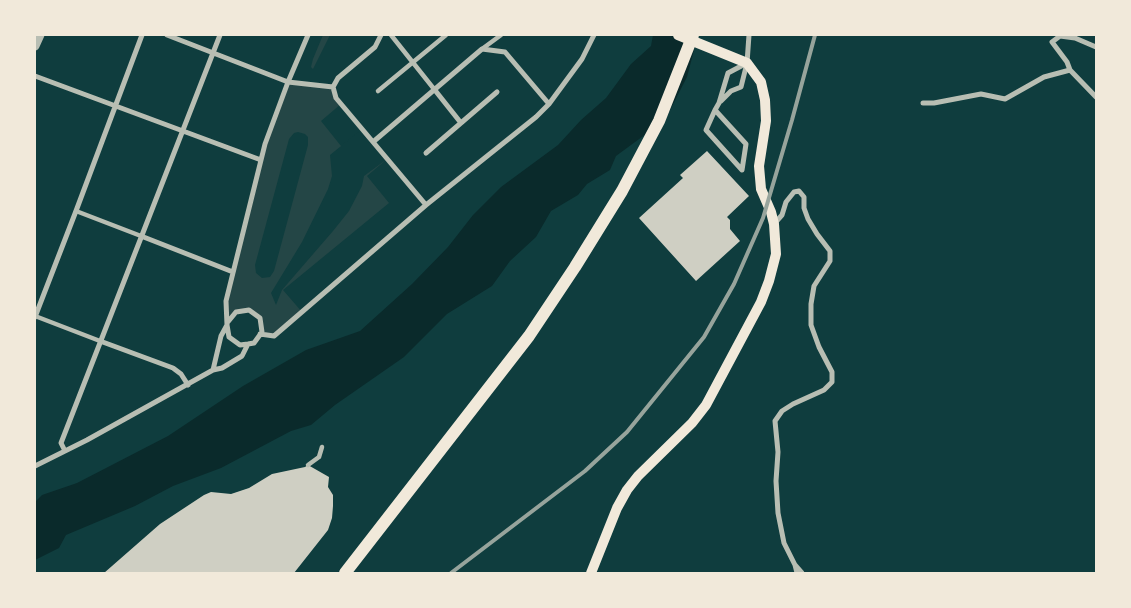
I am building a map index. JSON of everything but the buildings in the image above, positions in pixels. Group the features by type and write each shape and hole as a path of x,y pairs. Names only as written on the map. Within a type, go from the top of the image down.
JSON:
{"main road":[{"path":"591,573 617,508 627,490 638,476 692,423 706,405 761,302 776,254 772,212 761,188 758,166 766,121 766,100 761,82 747,63 678,35"},
{"path":"345,573 530,336 575,268 622,191 659,121 693,35"}],"street":[{"path":"35,46 40,35"},
{"path":"142,35 35,316 172,368 181,374 188,384"},
{"path":"167,35 288,82 333,87"},
{"path":"65,451 61,443 220,35"},
{"path":"213,370 221,336 227,324 236,312 249,310 260,318 262,332 254,343 240,345 229,336 227,324 226,301 265,144 308,35"},
{"path":"381,35 374,47 338,78 333,87 336,98 426,205"},
{"path":"390,35 461,123"},
{"path":"378,92 446,35"},
{"path":"373,142 434,89 501,35"},
{"path":"260,334 274,336 426,205 536,117 549,104 582,59 594,35"},
{"path":"719,103 731,91 741,87 747,63 749,35"},
{"path":"1096,47 1075,38 1060,36 1052,42 1067,62 1070,70 1096,97"},
{"path":"482,49 505,52 549,104"},
{"path":"715,110 746,144 742,170 706,130 715,110 719,103 728,73 747,63"},
{"path":"923,103 934,103 981,94 1005,99 1044,77 1070,70"},
{"path":"35,76 261,160"},
{"path":"426,153 497,92"},
{"path":"774,224 782,215 786,202 794,192 799,191 804,197 804,208 808,219 830,251 830,261 814,286 811,304 811,325 818,346 832,372 832,382 824,390 782,411 774,421 778,452 776,481 778,514 784,542 797,573"},
{"path":"76,211 233,272"},
{"path":"35,466 213,370 222,368 242,356 248,344"},
{"path":"308,465 318,457 322,447"},
{"path":"795,565 802,573"}],"shaded area":[{"path":"323,35 330,35 313,69 311,67 313,59"},
{"path":"653,35 698,35 687,77 665,120 616,156 610,170 587,184 578,195 551,211 536,237 510,261 492,286 447,314 404,357 335,405 311,425 291,431 221,468 173,486 135,506 66,535 59,548 35,560 35,502 42,495 77,483 168,436 243,386 306,350 360,331 412,284 448,247 473,215 501,187 558,145 581,120 606,98 631,64 651,46"},
{"path":"288,82 333,87 341,104 321,121 341,146 362,129 330,155 332,176 328,189 302,242 271,293 276,305 282,290 349,211 362,186 364,176 387,159 367,176 389,203 283,290 302,312 274,336 260,334 260,319 249,310 236,312 227,323 226,301 265,144","holes":["298,132 308,137 308,145 274,271 270,277 262,278 256,273 255,265 289,139 294,133"]}],"railway":[{"path":"451,573 585,471 627,432 704,337 734,284 763,218 815,35"}]}
